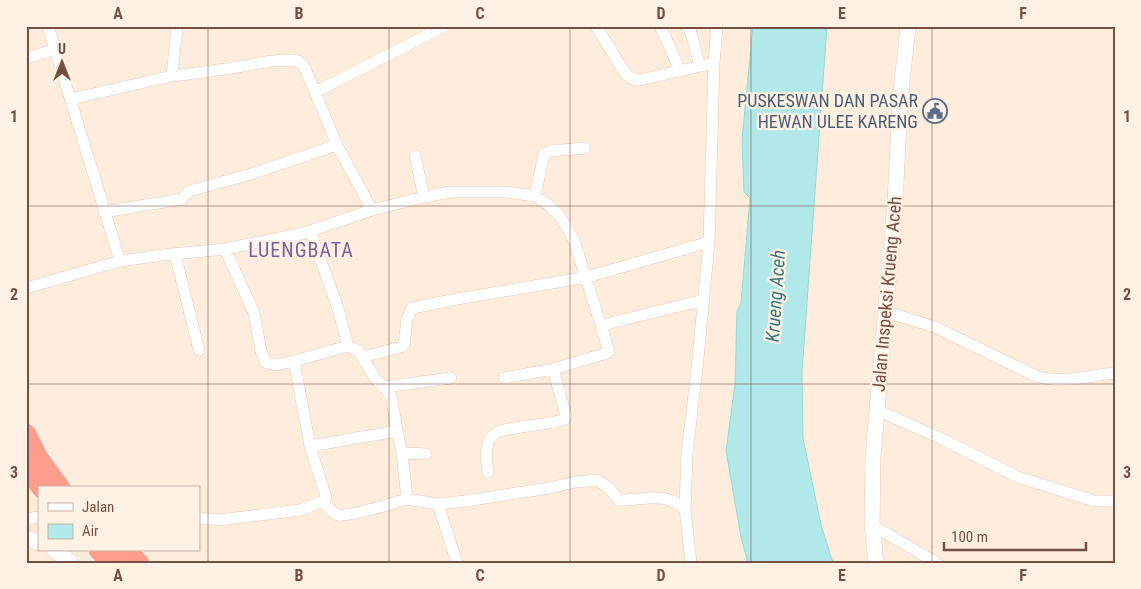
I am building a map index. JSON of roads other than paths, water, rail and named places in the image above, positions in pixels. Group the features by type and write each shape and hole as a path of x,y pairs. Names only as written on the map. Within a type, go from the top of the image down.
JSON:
{"highway":[{"path":"26,434 38,458 59,486"},
{"path":"26,466 41,486"},
{"path":"101,552 112,563"},
{"path":"127,552 139,563"}],"street":[{"path":"48,26 120,261"},
{"path":"172,76 177,26"},
{"path":"315,92 446,26"},
{"path":"596,26 628,77 640,80 714,63"},
{"path":"660,26 680,70"},
{"path":"689,26 700,66"},
{"path":"691,563 685,508 687,452 709,242 714,63 717,26"},
{"name":"Jalan Inspeksi Krueng Aceh","path":"876,563 872,525 873,456 895,204 900,100 908,26"},
{"path":"26,58 54,50"},
{"path":"71,99 172,76 272,61 298,61 304,66 337,145 372,210"},
{"path":"104,212 182,199 189,191 250,174 337,145"},
{"path":"535,196 544,154 552,151 586,148"},
{"path":"415,156 424,196"},
{"path":"26,288 120,261 225,249 310,231 372,210 424,196 475,191 535,196 550,206 560,216 574,240 609,349 607,354 552,369 504,378"},
{"path":"310,231 337,305 348,346"},
{"path":"362,357 401,347 404,344 406,319 412,308 587,277 709,242"},
{"path":"225,249 254,313 261,352 268,364 276,365 294,361 348,346 353,348 362,357 375,378 384,387 392,400 402,452 407,499"},
{"path":"175,254 199,350"},
{"path":"602,325 704,300"},
{"path":"886,312 935,327 1036,376 1049,380 1115,373"},
{"path":"200,518 220,520 300,510 323,502 326,497 310,446 294,361"},
{"path":"488,472 487,450 494,434 503,430 540,425 565,419 566,416 552,369"},
{"path":"384,387 452,378"},
{"path":"877,410 940,438 1018,477 1094,501 1115,500"},
{"path":"310,446 397,431"},
{"path":"402,452 426,454"},
{"path":"323,502 336,514 340,515 360,512 407,499 438,504 490,498 576,482 598,480 619,500 669,498 685,508"},
{"path":"438,504 457,563"},
{"path":"872,525 936,563"},
{"path":"26,538 38,542"},
{"path":"57,552 70,558"}],"water":[{"name":"Krueng Aceh","path":"753,26 827,26 802,372 803,438 821,525 833,563 748,563 741,537 726,451 735,384 737,311 741,303 750,198 744,192 742,140"}],"place":[{"name":"PUSKESWAN DAN PASAR HEWAN ULEE KARENG","path":"935,111"}],"district":[{"name":"LUENGBATA","path":"301,250"}]}
